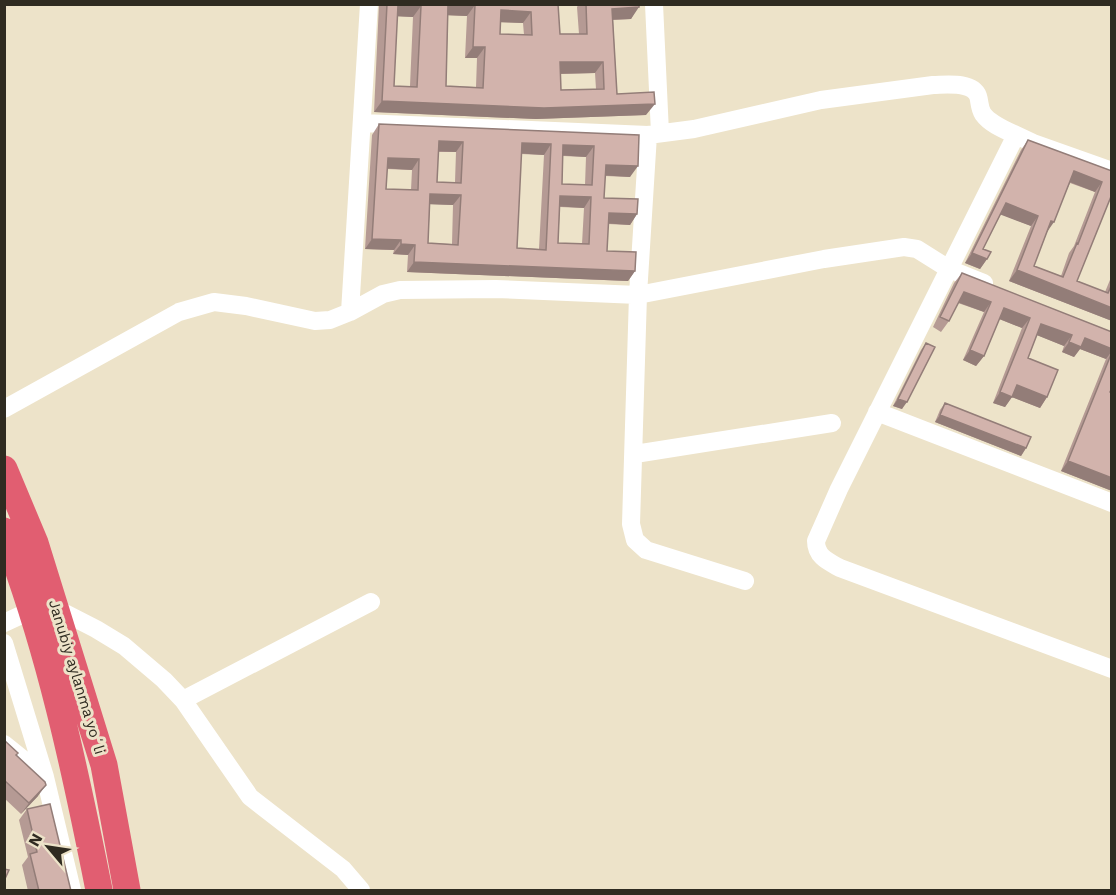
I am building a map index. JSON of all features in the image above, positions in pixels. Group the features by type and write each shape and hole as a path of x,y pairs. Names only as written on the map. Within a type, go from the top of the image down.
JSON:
{"highway":[{"name":"Janubiy aylanma yoʻli","path":"4,469 34,543 43,609 99,891"},
{"name":"Janubiy aylanma yoʻli","path":"4,531 23,579 43,609 104,765 127,891"}],"street":[{"path":"351,312 369,4"},
{"path":"654,4 654,134 638,295 635,454 631,524 635,540 646,550 745,581"},
{"path":"362,123 654,134 714,124 821,100 933,85 951,85 971,88 975,91 984,116 993,123 1016,135 1112,171"},
{"path":"1016,135 839,489 816,541 816,548 824,559 840,568 1112,669"},
{"path":"6,405 179,312 214,302 246,306 315,321 330,320 351,312 383,294 400,290 418,288 496,289 638,295 904,247 917,249 949,269 1003,291"},
{"path":"877,412 1112,503"},
{"path":"635,454 832,423"},
{"path":"183,700 371,602"},
{"path":"4,623 43,609 96,629 124,646 164,680 183,700 250,797 343,870 361,891"},
{"path":"4,643 45,777 72,891"},
{"path":"4,744 45,777"}],"building":[{"path":"387,4 448,4 446,86 483,88 485,47 473,47 475,5 469,4 558,4 560,34 587,34 586,4 639,4 639,7 612,9 617,94 654,92 655,104 544,108 382,101","holes":["398,5 421,6 417,87 394,86","501,10 531,12 532,35 500,34","560,62 603,62 604,89 561,90"]},
{"path":"379,124 639,135 638,166 606,165 604,198 638,199 637,214 609,213 607,251 636,252 635,271 414,262 415,245 401,244 401,240 372,239","holes":["439,141 463,142 461,183 437,182","522,143 551,144 546,250 517,248","563,145 594,146 592,185 562,184","388,158 419,159 418,190 386,189","430,194 461,195 458,245 428,243","560,196 591,197 589,244 558,243"]},
{"path":"1028,140 1112,171 1112,194 1077,281 1108,293 1112,284 1112,308 1017,270 1038,216 1006,203 983,249 991,252 987,259 972,253","holes":["1074,171 1102,182 1063,277 1034,266"]},
{"path":"962,273 1112,332 1112,349 1085,338 1081,347 1069,342 1072,335 1041,324 1028,358 1058,370 1047,397 1017,385 1012,397 1000,392 1030,318 1004,308 984,356 970,350 991,302 964,292 949,321 940,317"},
{"path":"926,343 935,347 907,402 898,399"},
{"path":"1112,352 1110,392 1112,393 1112,478 1068,461"},
{"path":"945,403 1031,437 1026,448 940,415"},
{"path":"4,740 18,753 16,755 45,782 46,785 29,803 4,780"},
{"path":"50,804 71,891 39,891 30,854 37,852 27,809"},
{"path":"4,869 9,870 4,881"}]}
